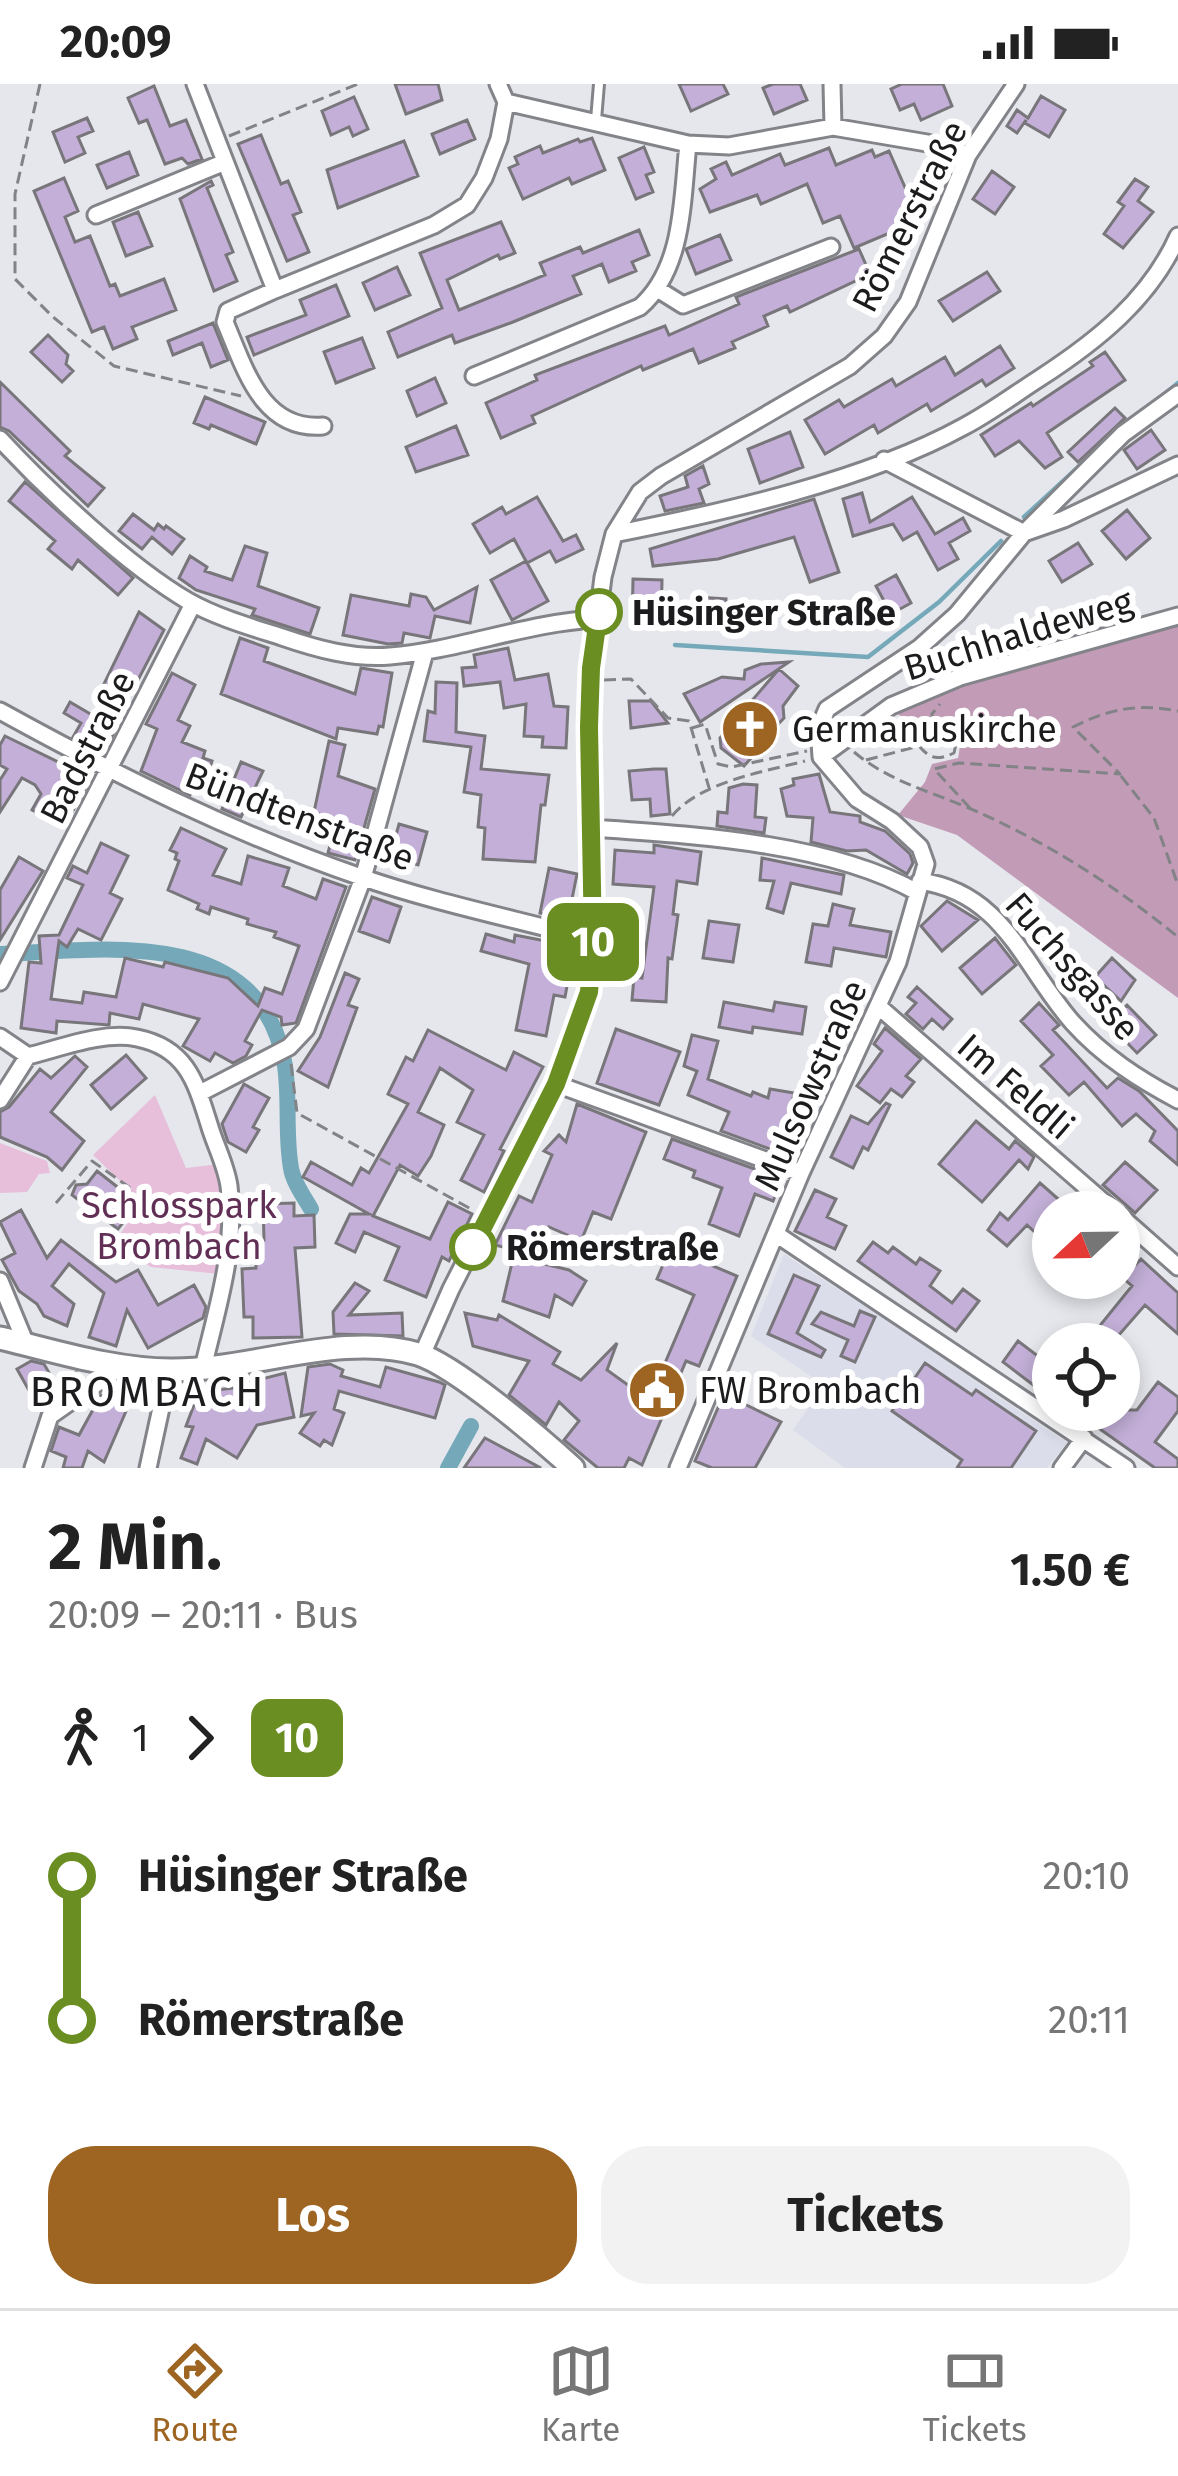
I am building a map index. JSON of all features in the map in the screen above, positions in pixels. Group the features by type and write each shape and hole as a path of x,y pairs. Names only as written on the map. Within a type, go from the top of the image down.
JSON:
{"main road":[{"path":"0,1338 169,1371 347,1349 422,1355 451,1371 573,1468"}],"street":[{"path":"195,84 275,290"},
{"path":"323,426 303,428 259,400 225,322 228,311 434,225 467,205 499,139 506,102 498,84"},
{"path":"832,84 833,127"},
{"name":"Römerstraße","path":"422,1355 556,1084 589,992 593,940 590,681 614,534 640,492 661,476 850,366 884,336 908,302 968,154 1016,84"},
{"path":"506,102 688,143 729,146 833,127 927,142 968,154"},
{"path":"474,376 640,308 658,290 672,254 688,143"},
{"path":"96,215 225,161"},
{"path":"614,534 700,517 884,460 962,428 1104,333 1136,302 1167,260 1178,236"},
{"path":"658,290 683,305 831,247"},
{"path":"918,886 926,864 920,847 892,821 856,800 821,753 819,728 827,709 919,648 1123,434 1178,394"},
{"path":"0,439 160,583 193,604 304,645 388,657 560,621 598,619"},
{"path":"884,460 1024,533 1178,465"},
{"name":"Badstraße","path":"0,982 193,604"},
{"name":"Buchhaldeweg","path":"821,753 891,706 960,676 1178,616"},
{"path":"202,1092 284,1050 307,1029 363,878 425,652"},
{"name":"Bündtenstraße","path":"0,711 109,771 234,828 363,878 593,940"},
{"name":"Fuchsgasse","path":"590,827 661,833 857,865 918,886 956,889 977,902 1012,938 1072,1023 1109,1058 1178,1100"},
{"name":"Mulsowstraße","path":"678,1468 801,1173 902,950 918,886"},
{"name":"Im Feldli","path":"878,1006 1091,1191"},
{"path":"0,1037 28,1056"},
{"path":"0,1100 28,1056 104,1038 138,1038 188,1066 202,1092 229,1181 231,1212 225,1279 203,1368"},
{"path":"556,1084 801,1173"},
{"path":"776,1234 1126,1468"},
{"name":"Im Feldli","path":"1140,1234 1178,1268"},
{"path":"0,1281 26,1344"},
{"path":"33,1468 50,1416 123,1365"},
{"path":"148,1468 169,1371"},
{"path":"1062,1468 1084,1438"}],"lane":[{"path":"596,122 599,84"}],"path":[{"path":"40,84 15,194 15,279 52,317 114,366 259,400"},
{"path":"217,141 358,84"},
{"path":"590,681 632,680 668,718 688,721 710,791"},
{"path":"1178,711 1147,705 1101,713 1073,728 1120,774 1154,818 1178,885"},
{"path":"932,721 943,721 958,740 954,753 942,759 931,758 919,746 922,728 932,721"},
{"path":"692,728 705,724 718,764 732,767 821,753"},
{"path":"842,742 896,781 970,808 1077,861 1178,938"},
{"path":"865,761 919,746"},
{"path":"661,833 676,810 710,791 821,753"},
{"path":"970,808 934,769 959,764 1120,774"},
{"path":"284,1050 298,1113 431,1190 489,1217"},
{"path":"56,1203 92,1161 129,1187 121,1193 146,1210 172,1218 231,1212"}],"shaded area":[{"path":"1178,617 1178,998 957,835 898,815 925,782 932,764 958,758 960,745 957,730 945,716 914,726 898,714 950,684"},
{"path":"784,1254 1032,1419 1032,1431 1049,1431 1067,1443 1047,1468 845,1468 793,1430 824,1385 751,1336"}],"green space":[{"name":"Schlosspark Brombach","path":"155,1095 186,1168 219,1164 226,1208 219,1274 151,1267 114,1243 142,1202 93,1155"},
{"path":"0,1143 47,1161 50,1173 39,1174 27,1192 0,1193"}],"building":[{"path":"395,84 438,84 442,100 406,114"},
{"path":"679,84 723,84 728,94 691,111"},
{"path":"800,84 807,100 774,114 763,88"},
{"path":"902,84 943,84 952,106 921,120 914,104 900,110 891,89"},
{"path":"154,86 170,126 186,120 202,159 188,164 182,158 165,164 147,120 139,123 128,98"},
{"path":"1041,96 1065,110 1049,137 1026,120 1017,133 1007,126 1017,110 1028,118"},
{"path":"354,97 368,129 353,136 349,127 331,135 322,111"},
{"path":"87,118 93,131 78,137 85,153 65,162 53,132"},
{"path":"467,120 475,139 440,154 432,134"},
{"path":"261,135 281,184 288,181 301,212 293,215 309,252 287,261 238,144"},
{"path":"592,138 605,170 572,184 569,178 523,199 509,168 518,164 515,157 540,146 543,153"},
{"path":"404,141 418,176 338,208 327,170"},
{"path":"644,147 654,172 646,175 653,192 636,199 619,158"},
{"path":"829,148 836,165 872,150 875,157 889,151 923,219 854,248 840,216 823,223 807,184 761,204 757,195 710,212 700,189 716,179 711,169 726,162 732,175 780,154 785,165"},
{"path":"129,152 138,175 107,188 97,165"},
{"path":"992,171 1014,187 995,214 973,199"},
{"path":"64,178 78,211 65,217 75,242 90,236 110,286 115,284 120,296 164,279 176,310 132,327 137,339 113,349 104,327 92,332 34,191"},
{"path":"1135,179 1148,187 1138,201 1153,212 1123,248 1104,234 1124,206 1118,202"},
{"path":"211,181 213,185 207,188 233,252 226,255 237,281 214,291 180,199"},
{"path":"138,212 152,246 126,256 113,222"},
{"path":"501,222 515,253 500,259 498,255 447,280 459,310 545,275 540,263 580,247 583,253 639,230 649,255 632,262 636,271 609,282 602,264 573,276 581,294 513,322 455,343 452,335 398,357 388,332 442,308 420,253"},
{"path":"720,235 731,260 696,274 686,249"},
{"path":"859,249 870,274 790,312 787,306 764,316 768,326 732,342 735,348 699,363 693,349 643,370 641,366 532,416 535,423 501,438 486,403 537,380 535,375 665,326 669,335 739,304 736,297"},
{"path":"397,267 410,295 375,310 363,283"},
{"path":"987,272 1000,291 953,321 939,301"},
{"path":"336,285 349,316 254,355 247,337 306,315 300,300"},
{"path":"213,323 228,360 211,367 202,343 173,355 168,341"},
{"path":"48,335 68,355 66,364 73,371 62,382 31,352"},
{"path":"362,338 374,368 336,383 324,352"},
{"path":"1000,346 1014,368 986,386 982,380 931,411 927,404 878,433 874,425 825,454 805,420 839,400 844,407 892,379 896,386 945,357 955,375"},
{"path":"1105,352 1125,380 1047,433 1062,457 1045,468 1019,441 995,456 981,435 1093,366 1090,362"},
{"path":"435,378 446,403 417,416 407,391"},
{"path":"0,382 70,451 65,456 104,488 88,506 0,427"},
{"path":"205,397 265,422 256,444 194,423"},
{"path":"1115,408 1125,418 1078,462 1068,452"},
{"path":"456,426 468,455 416,472 406,447"},
{"path":"1151,430 1165,450 1137,469 1124,450"},
{"path":"790,432 803,467 760,483 748,449"},
{"path":"703,466 709,484 699,489 704,503 665,511 660,496 688,487 685,476"},
{"path":"25,482 133,578 118,595 78,560 72,569 48,549 55,541 9,501"},
{"path":"862,493 870,522 912,497 935,534 963,518 970,531 949,543 958,559 938,570 917,532 903,540 893,524 853,536 843,499"},
{"path":"537,497 563,541 576,535 583,549 556,562 550,551 527,563 514,539 490,553 473,524 502,507 506,514"},
{"path":"814,499 839,572 810,582 794,537 718,559 653,566 650,549"},
{"path":"1127,510 1150,538 1126,559 1102,531"},
{"path":"133,514 154,530 158,524 166,526 184,539 172,554 152,537 142,549 119,531"},
{"path":"1078,543 1092,564 1062,582 1049,561"},
{"path":"245,546 267,553 258,586 319,608 310,634 252,615 255,609 196,590 179,578 190,556 207,567 205,571 232,580"},
{"path":"526,561 548,601 512,620 491,580"},
{"path":"896,575 911,603 891,614 876,586"},
{"path":"633,579 662,580 661,627 632,626"},
{"path":"477,587 470,623 435,616 430,638 404,633 402,643 388,644 343,635 351,595 409,606 411,594 426,597 434,610"},
{"path":"696,597 726,599 725,627 694,626"},
{"path":"139,612 164,630 125,705 100,692"},
{"path":"240,638 268,648 264,661 355,694 361,668 392,673 383,727 379,726 377,734 338,728 336,739 221,694"},
{"path":"508,648 515,680 548,674 554,706 568,707 566,748 542,747 543,737 524,736 526,704 504,708 500,682 464,686 462,668 476,667 474,655"},
{"path":"789,662 700,722 684,694 722,677 744,679 745,670 761,664"},
{"name":"Germanuskirche","path":"779,669 798,686 783,706 784,718 767,736 762,714 760,746 754,741 753,756 744,766 721,748 720,738"},
{"path":"172,673 195,685 178,720 190,726 182,742 205,751 203,758 212,761 208,774 199,770 190,795 141,771 157,729 146,724"},
{"path":"436,682 457,683 456,732 485,736 481,769 549,775 535,862 483,859 485,828 478,827 481,795 464,792 471,747 424,741 428,711 435,713"},
{"path":"629,701 651,701 668,723 631,728"},
{"path":"70,702 116,729 103,752 73,737 81,723 64,713"},
{"path":"5,736 91,778 64,827 32,810 41,794 22,778 0,812 0,780 7,769 0,765 0,745"},
{"path":"329,741 345,745 338,776 375,789 355,860 328,853 336,821 314,812"},
{"path":"241,762 263,771 241,817 222,809"},
{"path":"666,769 670,814 651,816 650,799 632,800 629,771"},
{"path":"819,774 830,812 860,816 860,822 885,831 910,854 913,863 907,874 866,850 847,851 811,842 813,818 787,816 781,789 794,785 793,779"},
{"path":"757,785 755,817 766,818 764,833 717,826 718,812 727,813 729,788"},
{"path":"399,824 427,832 418,865 390,857"},
{"path":"181,828 226,849 213,875 241,884 248,856 289,868 283,886 316,899 323,879 346,887 296,1023 282,1025 281,1017 262,1010 245,1041 252,1045 246,1056 233,1063 215,1053 210,1061 183,1046 199,1019 143,1004 139,1019 110,1013 109,1025 57,1021 56,1033 21,1028 29,962 41,963 39,936 59,935 83,885 67,878 73,866 87,873 101,843 128,856 110,893 122,899 101,940 78,929 67,947 59,941 51,999 82,1003 84,992 116,997 125,958 163,967 165,962 228,978 258,1006 265,988 282,994 299,946 274,937 276,932 247,924 248,919 211,907 209,914 197,909 199,904 168,890 179,861 170,850"},
{"path":"654,845 701,852 697,884 677,881 673,914 678,915 672,959 668,958 666,1002 632,1000 634,977 642,978 654,887 613,884 615,850 654,853"},
{"path":"19,857 43,871 0,940 0,890"},
{"path":"762,858 844,875 841,894 791,883 783,913 767,908 774,881 760,880"},
{"path":"549,868 577,874 568,919 540,913"},
{"path":"372,897 401,907 389,942 359,931"},
{"path":"947,901 978,920 942,951 921,926"},
{"path":"833,904 854,909 850,925 891,932 886,957 834,948 831,966 806,962 813,924 828,926"},
{"path":"709,921 739,925 733,962 703,958"},
{"path":"486,934 514,942 515,935 561,944 556,967 570,970 565,997 554,995 546,1036 516,1030 529,964 481,951"},
{"path":"995,938 1016,965 982,994 960,968"},
{"path":"1112,958 1135,980 1121,1001 1095,977"},
{"path":"345,973 359,979 348,1005 357,1008 328,1087 298,1071 320,1037"},
{"path":"917,987 952,1019 943,1029 932,1019 923,1029 906,1014 916,1003 908,997"},
{"path":"724,1002 773,1011 775,1002 806,1007 802,1034 719,1027"},
{"path":"1039,1003 1059,1025 1053,1030 1107,1088 1118,1078 1139,1091 1178,1131 1178,1165 1150,1141 1155,1131 1136,1114 1122,1126 1084,1082 1069,1095 1041,1066 1053,1055 1021,1021"},
{"path":"1127,1005 1156,1035 1137,1053 1108,1023"},
{"path":"885,1028 921,1059 906,1076 914,1082 902,1097 891,1089 880,1103 857,1086 882,1051 874,1044"},
{"path":"616,1029 680,1052 659,1105 597,1083"},
{"path":"428,1030 506,1070 514,1052 543,1067 500,1149 504,1151 484,1192 461,1180 484,1135 457,1122 473,1090 440,1068 418,1112 444,1125 431,1156 418,1176 400,1165 373,1216 430,1239 448,1202 472,1214 449,1261 442,1257 426,1297 385,1280 399,1247 364,1232 355,1252 336,1243 350,1214 369,1214 303,1177 311,1162 352,1185 361,1168 369,1173 408,1104 388,1094 406,1057 413,1061"},
{"path":"692,1035 718,1041 708,1079 751,1096 753,1092 768,1098 770,1089 794,1093 792,1103 797,1105 812,1067 826,1074 792,1157 721,1131 729,1112 688,1095 697,1071 684,1066"},
{"path":"126,1055 146,1078 111,1109 91,1085"},
{"path":"75,1056 87,1067 51,1112 84,1141 62,1170 47,1157 0,1137 0,1112 40,1069 51,1078"},
{"path":"244,1084 269,1098 246,1152 228,1142 222,1124"},
{"path":"886,1103 890,1105 868,1150 863,1147 853,1168 831,1157 851,1116 868,1124"},
{"path":"577,1104 646,1132 611,1219 593,1212 581,1241 549,1227 540,1263 569,1270 586,1281 572,1305 555,1295 549,1317 503,1301 515,1250 495,1245 519,1196 532,1202 552,1155 544,1151 559,1135 566,1142"},
{"path":"976,1121 1009,1149 1015,1141 1034,1157 1028,1169 1019,1160 982,1202 939,1164"},
{"path":"672,1139 782,1179 773,1201 755,1194 739,1236 709,1224 722,1188 664,1159"},
{"path":"1125,1162 1157,1190 1140,1208 1140,1191 1110,1191 1103,1185"},
{"path":"97,1171 120,1189 116,1193 134,1209 118,1229 72,1195 76,1185 87,1184"},
{"path":"815,1190 836,1199 827,1217 846,1226 835,1249 795,1231"},
{"path":"1032,1192 1032,1230 1027,1225 1007,1246 988,1230 1000,1213 1008,1220"},
{"path":"294,1203 294,1216 314,1215 315,1247 295,1248 302,1337 253,1338 253,1317 244,1317 242,1269 256,1268 255,1240 264,1240 263,1204"},
{"path":"21,1210 47,1258 61,1240 116,1282 138,1270 158,1305 194,1285 206,1307 203,1318 148,1348 127,1310 116,1346 89,1337 104,1293 69,1264 52,1286 74,1304 67,1326 44,1316 19,1291 2,1260 15,1253 0,1222"},
{"path":"873,1242 888,1253 893,1247 916,1264 920,1258 940,1271 930,1286 952,1303 963,1289 979,1301 956,1331 858,1261"},
{"path":"670,1248 737,1276 699,1366 686,1361 642,1465 629,1458 624,1468 598,1468 564,1440 579,1421 559,1402 546,1425 509,1395 529,1361 473,1346 465,1313 497,1320 499,1315 560,1352 553,1364 581,1380 617,1343 607,1370 639,1393 651,1365 662,1370 694,1295 657,1279"},
{"path":"1140,1260 1178,1293 1178,1334 1145,1305 1129,1323 1102,1323 1121,1299 1140,1299"},
{"path":"794,1275 819,1286 797,1333 825,1350 821,1357 768,1334"},
{"path":"355,1283 369,1291 349,1315 402,1313 403,1336 334,1334 333,1312"},
{"path":"860,1311 875,1317 855,1362 841,1356 848,1340 812,1324 821,1312 854,1326"},
{"path":"1018,1341 1032,1352 1032,1384 1003,1362"},
{"path":"31,1361 44,1364 55,1383 76,1372 80,1381 40,1410 17,1369"},
{"path":"925,1363 972,1395 976,1390 1036,1431 1011,1468 957,1468 962,1460 892,1411"},
{"path":"330,1364 343,1370 341,1376 380,1387 386,1367 445,1385 435,1418 339,1391 334,1409 344,1413 332,1445 324,1440 320,1446 300,1433 314,1413 301,1416 308,1367"},
{"path":"285,1373 294,1417 257,1425 237,1458 206,1439 197,1464 181,1458 199,1392 251,1386 250,1382"},
{"path":"1158,1382 1178,1397 1178,1411 1155,1442 1178,1459 1178,1468 1155,1468 1103,1431 1140,1431 1140,1406"},
{"path":"724,1394 781,1422 755,1468 712,1468 695,1461"},
{"path":"101,1395 127,1409 104,1462 88,1451 82,1468 63,1468 66,1457 51,1451 59,1427 79,1435"},
{"path":"485,1438 541,1468 464,1468"}],"waterway":[{"path":"1150,406 1178,383"},
{"path":"1024,517 1086,460"},
{"path":"675,645 868,657 939,602 1001,541"},
{"path":"0,954 130,950 173,955 212,967 245,988 270,1020 285,1066 291,1168 311,1209"},
{"path":"448,1468 471,1426"}],"bus line":[{"name":"10","path":"473,1247 556,1084 589,992 593,940 589,727 599,612"}],"place":[{"name":"Hüsinger Straße","path":"599,612"},
{"name":"Germanuskirche","path":"750,729"},
{"name":"Römerstraße","path":"473,1247"},
{"name":"FW Brombach","path":"657,1390"}],"district":[{"name":"BROMBACH","path":"148,1391"}]}
